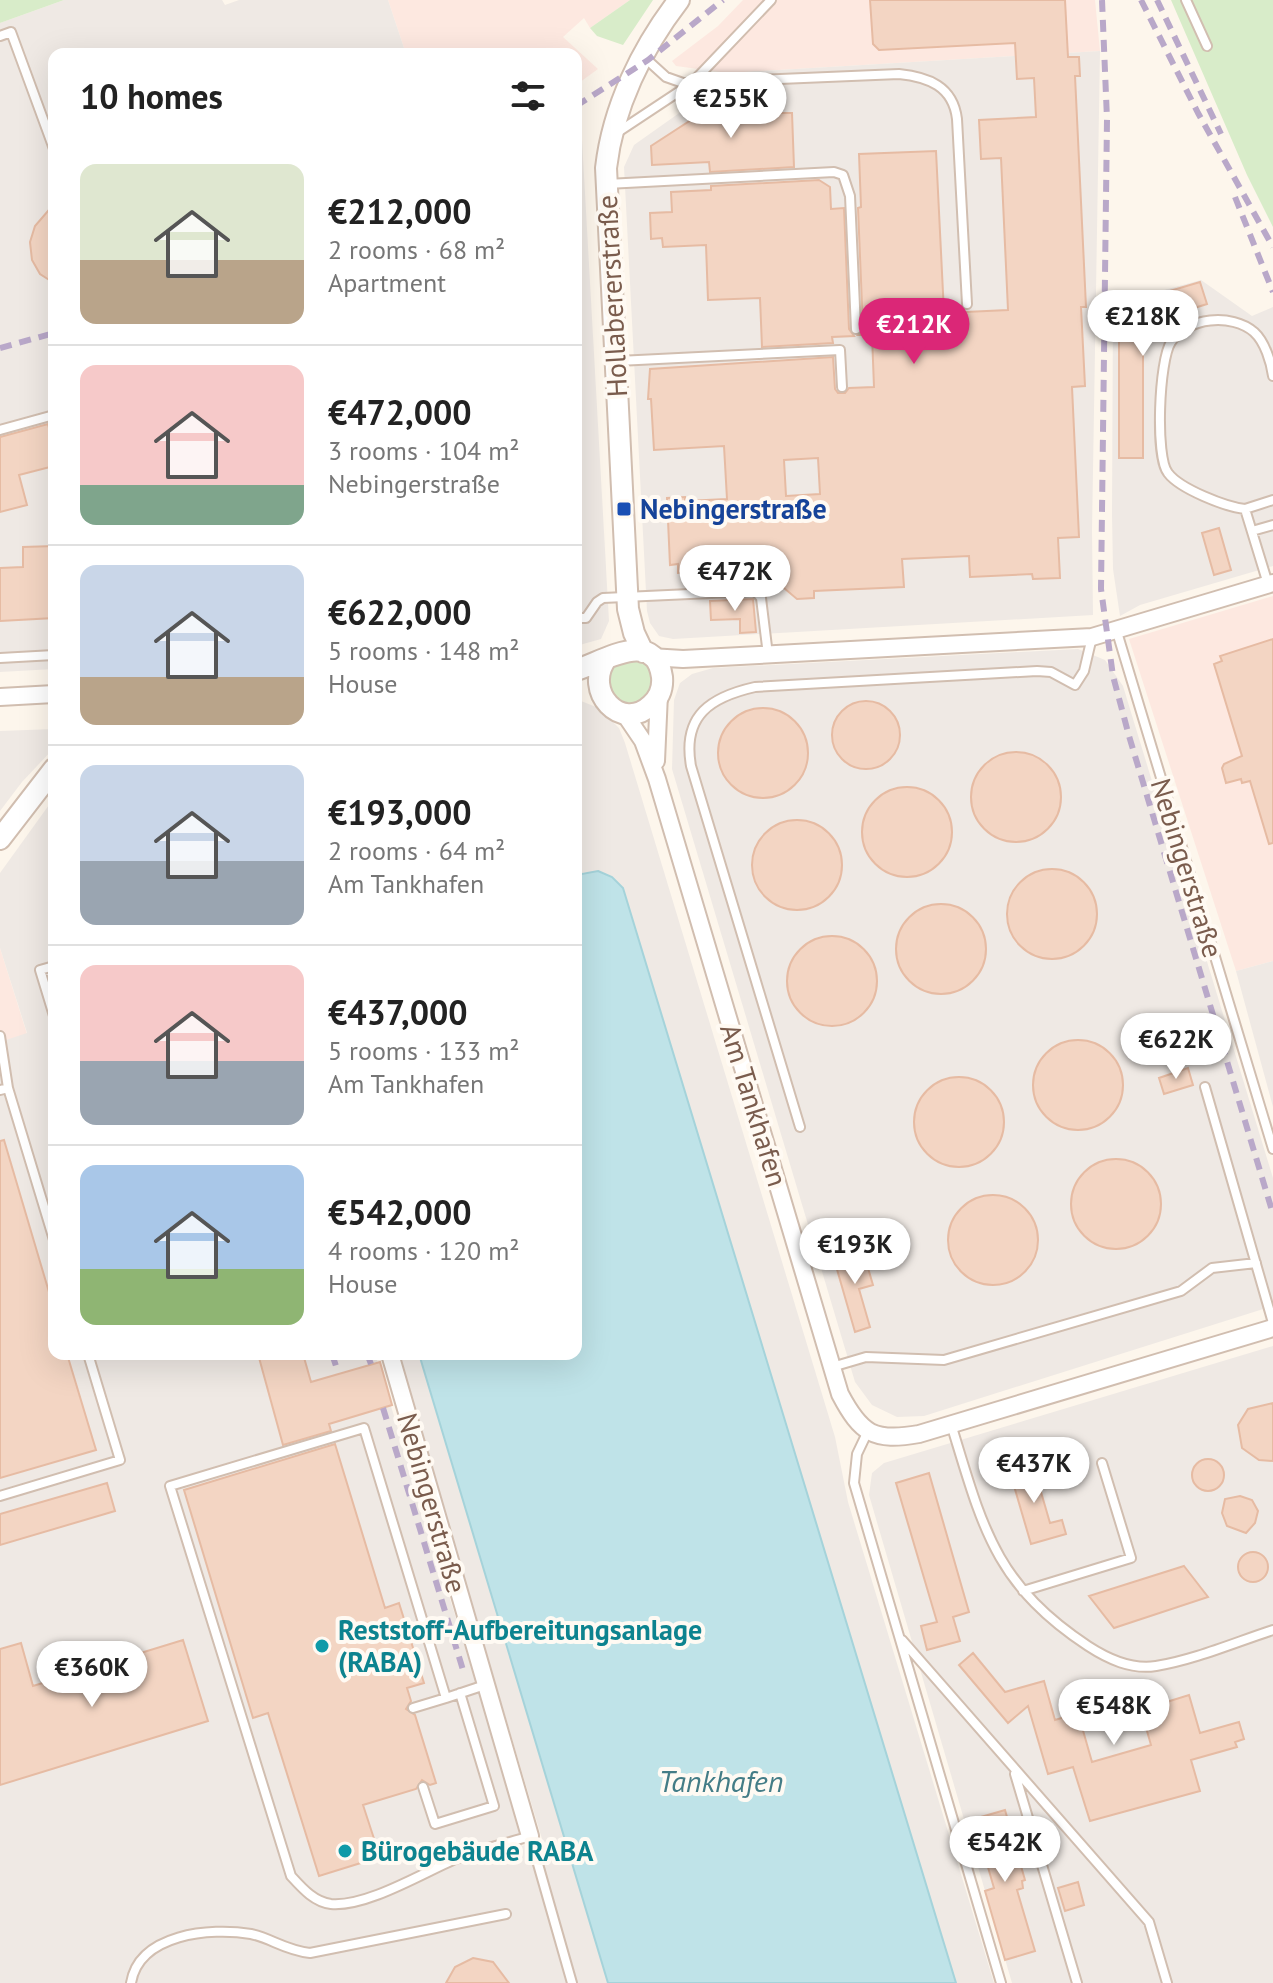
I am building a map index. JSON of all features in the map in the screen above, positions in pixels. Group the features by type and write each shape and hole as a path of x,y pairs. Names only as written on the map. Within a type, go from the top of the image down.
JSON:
{"street":[{"name":"Hollabererstraße","path":"611,656 625,637 628,603 606,184 611,136 619,109 643,56 679,0"},
{"path":"582,668 632,649 683,659 1092,637 1270,584"},
{"name":"Hollabererstraße","path":"628,603 634,633 646,654"},
{"path":"646,654 659,668 661,689"},
{"path":"600,694 598,676 611,656"},
{"path":"582,685 600,694 611,708 624,713 642,711 661,689 671,666 683,659"},
{"name":"Am Tankhafen","path":"657,779 661,689"},
{"path":"0,697 48,694"},
{"name":"Am Tankhafen","path":"624,713 643,741 657,779 840,1394 851,1415 867,1433"},
{"path":"0,839 48,777"},
{"path":"867,1433 892,1439 951,1424 1273,1326"},
{"name":"Nebingerstraße","path":"392,1360 530,1836"}],"lane":[{"path":"611,136 692,83 771,0"},
{"path":"1186,0 1207,46"},
{"path":"0,36 11,32 48,133"},
{"path":"643,56 672,81 692,83 899,74 924,78 941,87 950,96 956,112 967,304"},
{"path":"606,184 834,172 843,175 850,196 856,329"},
{"path":"1273,370 1260,339 1253,331 1229,321 1212,321 1182,330 1166,351 1162,369 1162,456 1168,473 1179,483 1232,508 1245,509 1273,500"},
{"path":"615,361 840,350 842,387"},
{"path":"0,430 48,417"},
{"path":"1245,509 1270,584"},
{"path":"1252,531 1273,525"},
{"path":"582,618 586,618 603,598 628,603 755,591 761,598 768,655"},
{"name":"Nebingerstraße","path":"1117,632 1273,1149"},
{"path":"800,1127 691,766 688,751 696,721 709,704 726,694 755,687 1037,671 1051,672 1075,685 1084,671 1092,637"},
{"path":"0,658 48,655"},
{"path":"48,968 40,970 48,996"},
{"path":"0,1036 4,1089 48,1222"},
{"path":"1205,1087 1273,1326"},
{"path":"832,1367 866,1357 944,1360 1181,1291 1212,1268 1256,1263"},
{"path":"0,1496 120,1460 90,1360"},
{"path":"951,1424 985,1532 1004,1567 1023,1591 1074,1636 1108,1658 1132,1666 1155,1667 1273,1630"},
{"path":"446,1698 364,1428 170,1486 291,1876 304,1890 332,1904 354,1901 457,1859 530,1836 572,1983"},
{"path":"867,1433 857,1454 854,1483 1001,1983"},
{"path":"1023,1591 1131,1558 1102,1463"},
{"path":"899,1636 1149,1922 1167,1983"},
{"path":"413,1708 485,1685"},
{"path":"423,1787 435,1824 494,1806 460,1693"},
{"path":"1014,1769 1077,1983"},
{"path":"131,1983 138,1963 147,1951 187,1937 239,1933 255,1935 292,1951 310,1953 506,1914"}],"shaded area":[{"path":"64,0 222,0 225,5 239,0 388,0 404,48 48,48 48,669 0,672 0,23"},
{"path":"388,0 630,0 590,28 584,18 563,37 575,48 404,48"},
{"path":"743,0 1095,0 1100,51 728,73 676,66 672,61 718,26"},
{"path":"1100,51 1093,615 673,639 659,636 650,623 647,611 624,167 634,145 699,99 728,73"},
{"path":"582,54 598,69 582,81"},
{"path":"582,140 609,621 601,639 582,644"},
{"path":"1201,280 1252,316 1273,307 1273,566 1140,605 1120,616 1113,569 1113,304"},
{"path":"1273,596 1273,961 1236,971 1129,639"},
{"path":"1078,649 1105,660 1123,686 1273,1178 1273,1306 924,1416 897,1417 872,1405 855,1382 672,769 674,700 680,683 692,674 713,668"},
{"path":"582,701 596,707 609,718 619,728 625,743 835,1437 848,1502 994,1983 956,1983 623,888 586,872 582,873"},
{"path":"48,729 48,754 0,811 0,731"},
{"path":"48,806 48,1360 377,1360 515,1811 522,1846 542,1839 399,1360 421,1360 608,1983 0,1983 0,1042 27,1033 0,948 0,873"},
{"path":"0,948 27,1034 0,1042"},
{"path":"1273,961 1273,1107 1236,971"},
{"path":"1273,1346 1273,1983 1012,1983 869,1495 872,1473 884,1463"}],"green space":[{"path":"0,0 64,0 0,23"},
{"path":"630,0 653,0 623,45 597,36 590,28"},
{"path":"1171,0 1273,0 1273,227 1247,175"},
{"path":"630,659 646,665 652,681 646,697 630,703 614,697 608,681 614,665"}],"water":[{"name":"Tankhafen","path":"598,871 612,877 623,888 956,1983 608,1983 421,1360 582,1360 582,874"}],"building":[{"path":"870,0 1065,0 1068,57 1079,57 1080,76 1075,76 1086,307 1081,307 1085,386 1072,387 1079,537 1058,538 1060,578 1033,579 1032,574 970,577 969,556 902,559 904,587 814,591 814,598 797,599 759,567 678,573 678,564 670,565 667,498 685,497 685,501 727,499 724,446 654,450 651,399 648,399 650,369 833,357 835,389 838,393 845,393 849,388 874,387 872,335 858,335 863,329 859,154 936,151 944,313 1008,310 1001,158 981,159 979,120 1036,117 1034,78 1017,79 1015,43 879,50 873,44","holes":["818,458 820,494 786,496 784,460"]},
{"path":"778,106 778,113 792,113 794,167 710,172 709,162 652,165 651,146 708,109"},
{"path":"819,180 830,187 831,209 844,208 849,329 854,336 832,337 833,343 762,347 760,298 708,300 706,245 663,247 662,238 651,239 650,213 672,212 671,192 711,190 711,186"},
{"path":"48,211 48,279 40,274 32,260 30,242 35,226"},
{"path":"1200,282 1207,304 1143,324 1143,458 1119,458 1119,306"},
{"path":"48,424 48,468 19,475 27,505 0,512 0,437"},
{"path":"1219,528 1231,570 1214,575 1202,533"},
{"path":"48,546 48,618 0,621 0,568 23,567 23,547"},
{"path":"753,599 756,632 740,633 740,619 711,620 710,601"},
{"path":"1273,639 1273,843 1269,844 1250,781 1242,783 1241,779 1226,783 1222,768 1224,764 1242,756 1214,664 1222,661 1220,656"},
{"path":"866,701 890,711 900,735 890,759 866,769 842,759 832,735 842,711"},
{"path":"763,708 780,711 795,721 805,736 808,753 805,770 795,785 780,795 763,798 746,795 731,785 721,770 718,753 721,736 731,721 746,711"},
{"path":"1016,752 1033,755 1048,765 1058,780 1061,797 1058,814 1048,829 1033,839 1016,842 999,839 984,829 974,814 971,797 974,780 984,765 999,755"},
{"path":"907,787 924,790 939,800 949,815 952,832 949,849 939,864 924,874 907,877 890,874 875,864 865,849 862,832 865,815 875,800 890,790"},
{"path":"797,820 814,823 829,833 839,848 842,865 839,882 829,897 814,907 797,910 780,907 765,897 755,882 752,865 755,848 765,833 780,823"},
{"path":"1052,869 1069,872 1084,882 1094,897 1097,914 1094,931 1084,946 1069,956 1052,959 1035,956 1020,946 1010,931 1007,914 1010,897 1020,882 1035,872"},
{"path":"941,904 958,907 973,917 983,932 986,949 983,966 973,981 958,991 941,994 924,991 909,981 899,966 896,949 899,932 909,917 924,907"},
{"path":"832,936 849,939 864,949 874,964 877,981 874,998 864,1013 849,1023 832,1026 815,1023 800,1013 790,998 787,981 790,964 800,949 815,939"},
{"path":"1078,1040 1095,1043 1110,1053 1120,1068 1123,1085 1120,1102 1110,1117 1095,1127 1078,1130 1061,1127 1046,1117 1036,1102 1033,1085 1036,1068 1046,1053 1061,1043"},
{"path":"1188,1068 1193,1085 1164,1094 1159,1078"},
{"path":"959,1077 976,1080 991,1090 1001,1105 1004,1122 1001,1139 991,1154 976,1164 959,1167 942,1164 927,1154 917,1139 914,1122 917,1105 927,1090 942,1080"},
{"path":"4,1140 48,1289 48,1360 69,1360 96,1450 0,1478 0,1141"},
{"path":"1116,1159 1133,1162 1148,1172 1158,1187 1161,1204 1158,1221 1148,1236 1133,1246 1116,1249 1099,1246 1084,1236 1074,1221 1071,1204 1074,1187 1084,1172 1099,1162"},
{"path":"993,1195 1010,1198 1025,1208 1035,1223 1038,1240 1035,1257 1025,1272 1010,1282 993,1285 976,1282 961,1272 951,1257 948,1240 951,1223 961,1208 976,1198"},
{"path":"863,1251 873,1285 859,1289 870,1327 855,1332 834,1259"},
{"path":"260,1360 305,1360 311,1382 380,1362 392,1405 329,1424 331,1431 283,1445"},
{"path":"1273,1403 1273,1461 1259,1460 1242,1448 1238,1425 1248,1409"},
{"name":"Reststoff-Aufbereitungsanlage (RABA)","path":"335,1444 385,1608 399,1603 424,1683 407,1688 411,1701 406,1709 415,1715 436,1783 430,1785 422,1780 416,1789 363,1805 380,1857 319,1876 268,1713 253,1718 184,1490"},
{"path":"1208,1459 1220,1463 1224,1475 1220,1487 1208,1491 1196,1487 1192,1475 1196,1463"},
{"path":"1032,1461 1050,1523 1062,1520 1066,1534 1031,1544 1014,1486 1017,1485 1012,1466"},
{"path":"929,1473 969,1612 953,1617 960,1641 927,1650 921,1626 937,1622 896,1483"},
{"path":"107,1483 115,1511 0,1545 0,1514"},
{"path":"1240,1496 1252,1500 1258,1511 1255,1523 1246,1533 1227,1526 1222,1513 1225,1499"},
{"path":"1253,1552 1259,1553 1267,1561 1267,1573 1259,1581 1253,1582 1247,1581 1239,1573 1238,1567 1239,1561 1247,1553"},
{"path":"1184,1566 1208,1597 1114,1628 1089,1596"},
{"path":"183,1640 208,1721 0,1785 0,1649 21,1643 33,1686"},
{"path":"973,1653 1005,1692 1044,1681 1055,1720 1078,1713 1092,1762 1151,1745 1141,1710 1189,1695 1200,1733 1239,1722 1244,1739 1235,1742 1237,1747 1191,1760 1200,1791 1090,1821 1073,1767 1048,1774 1028,1706 1008,1723 959,1665"},
{"path":"1005,1810 1025,1880 1022,1881 1023,1888 1017,1890 1035,1951 1005,1960 985,1891 994,1888 974,1819"},
{"path":"1078,1882 1084,1905 1065,1911 1058,1888"},
{"path":"473,1958 493,1962 509,1983 446,1983 455,1967"}],"railway":[{"path":"582,102 648,60 723,0"},
{"path":"1102,0 1107,119 1101,589 1113,676 1273,1214"},
{"path":"1141,0 1198,113 1273,247"},
{"path":"1157,0 1221,134"},
{"path":"1235,197 1273,292"},
{"path":"0,348 48,335"},
{"path":"334,1360 336,1366"},
{"path":"369,1360 371,1364"},
{"path":"383,1408 463,1670"}],"place":[{"name":"Nebingerstraße","path":"624,509"},
{"name":"Reststoff-Aufbereitungsanlage (RABA)","path":"322,1646"},
{"name":"Bürogebäude RABA","path":"345,1851"}]}
